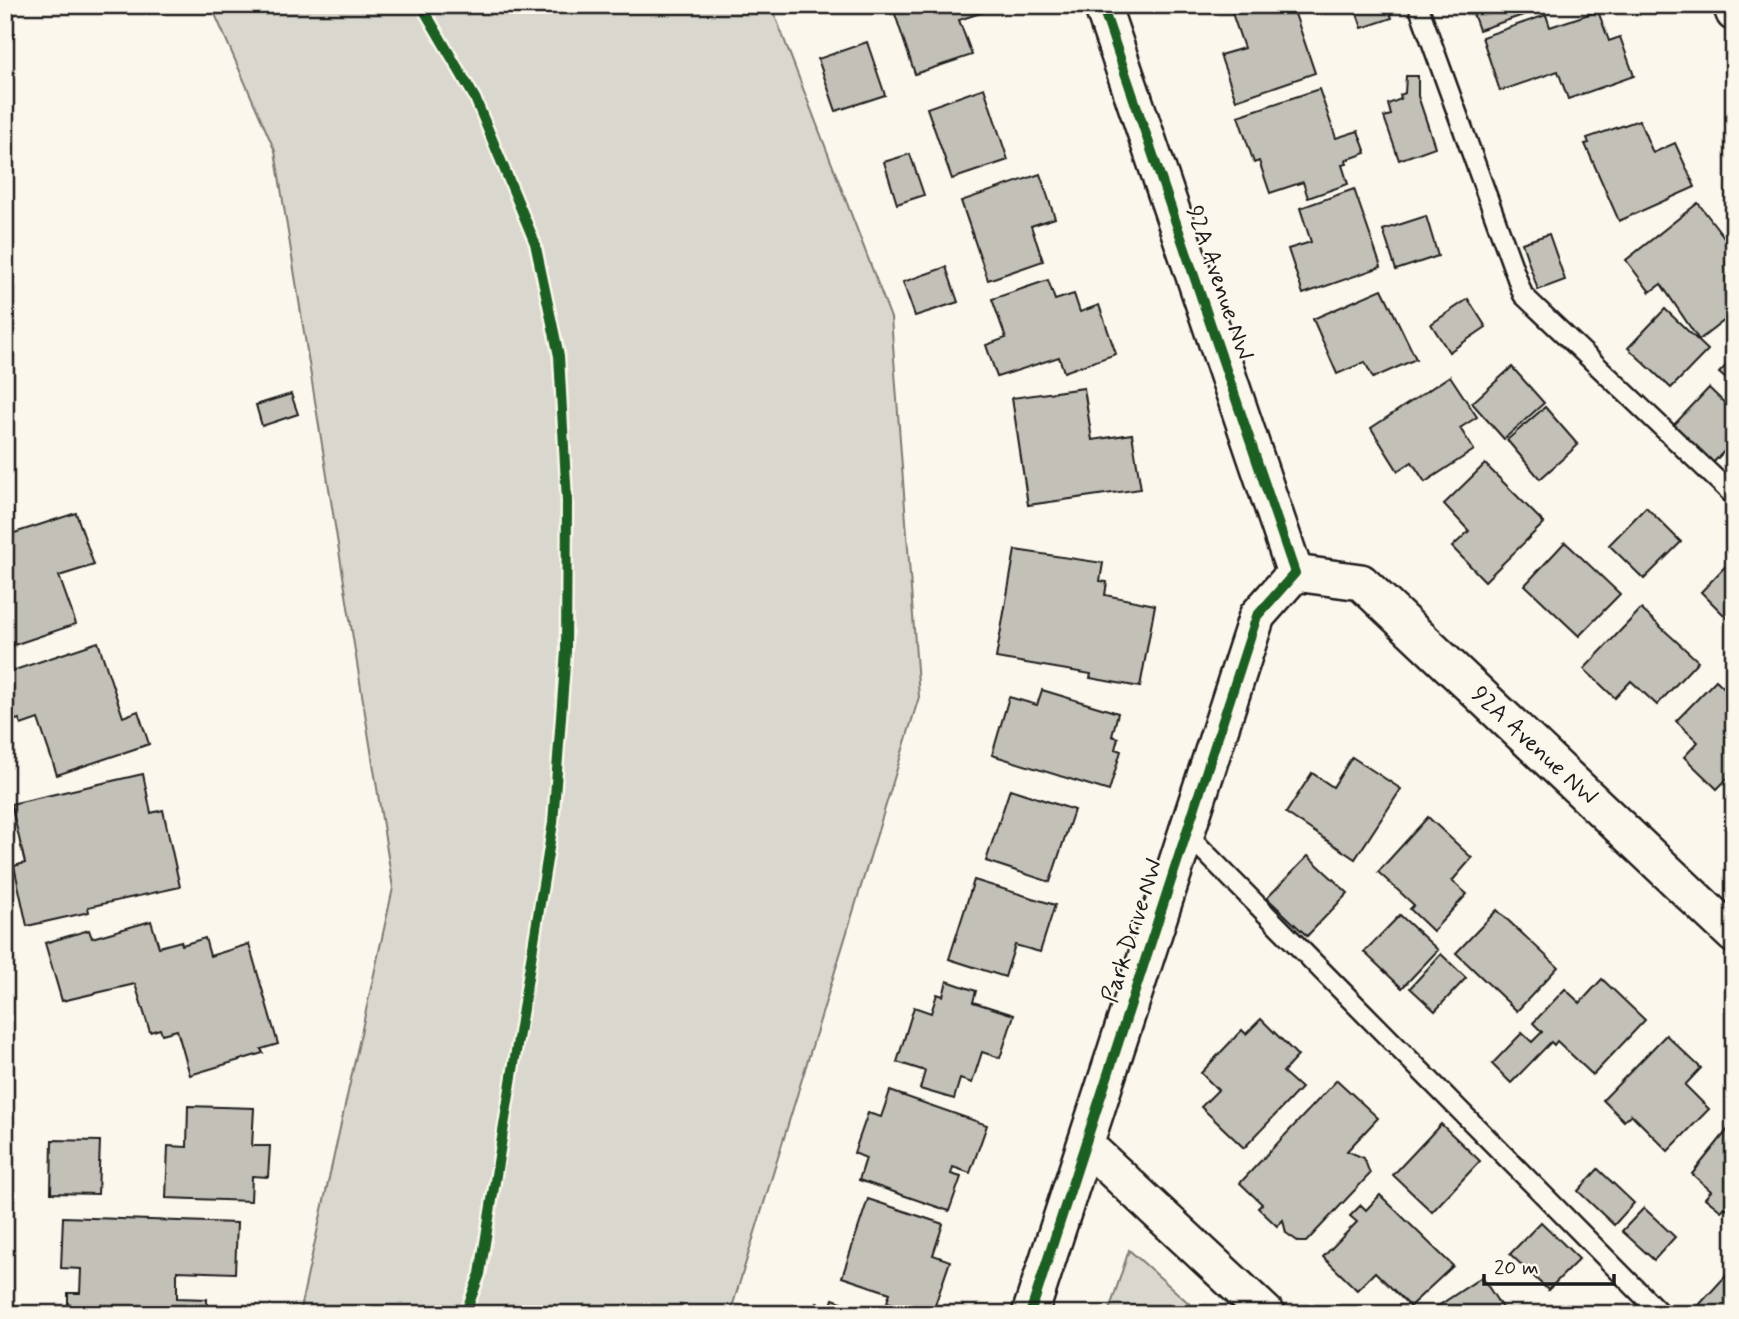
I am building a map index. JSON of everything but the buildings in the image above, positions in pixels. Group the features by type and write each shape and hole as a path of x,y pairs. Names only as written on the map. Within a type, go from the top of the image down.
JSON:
{"street":[{"name":"92A Avenue NW","path":"1102,5 1295,573 1362,582 1734,935"},
{"path":"1731,5 1734,13"},
{"name":"Park Drive NW","path":"1030,1314 1087,1146 1257,616 1295,573"},
{"path":"1087,1146 1267,1314"}],"lane":[{"path":"1418,5 1524,295 1734,496"},
{"path":"1186,834 1661,1314"}],"shaded area":[{"path":"211,5 771,5 891,318 919,697 730,1314 299,1314 393,888 275,151"},
{"path":"1129,1250 1201,1314 1108,1314"}],"cycle path":[{"path":"421,5 475,98 535,243 559,356 567,501 566,651 553,823 480,1274 465,1314"},
{"path":"1030,1314 1257,616 1295,573 1102,5"}]}
